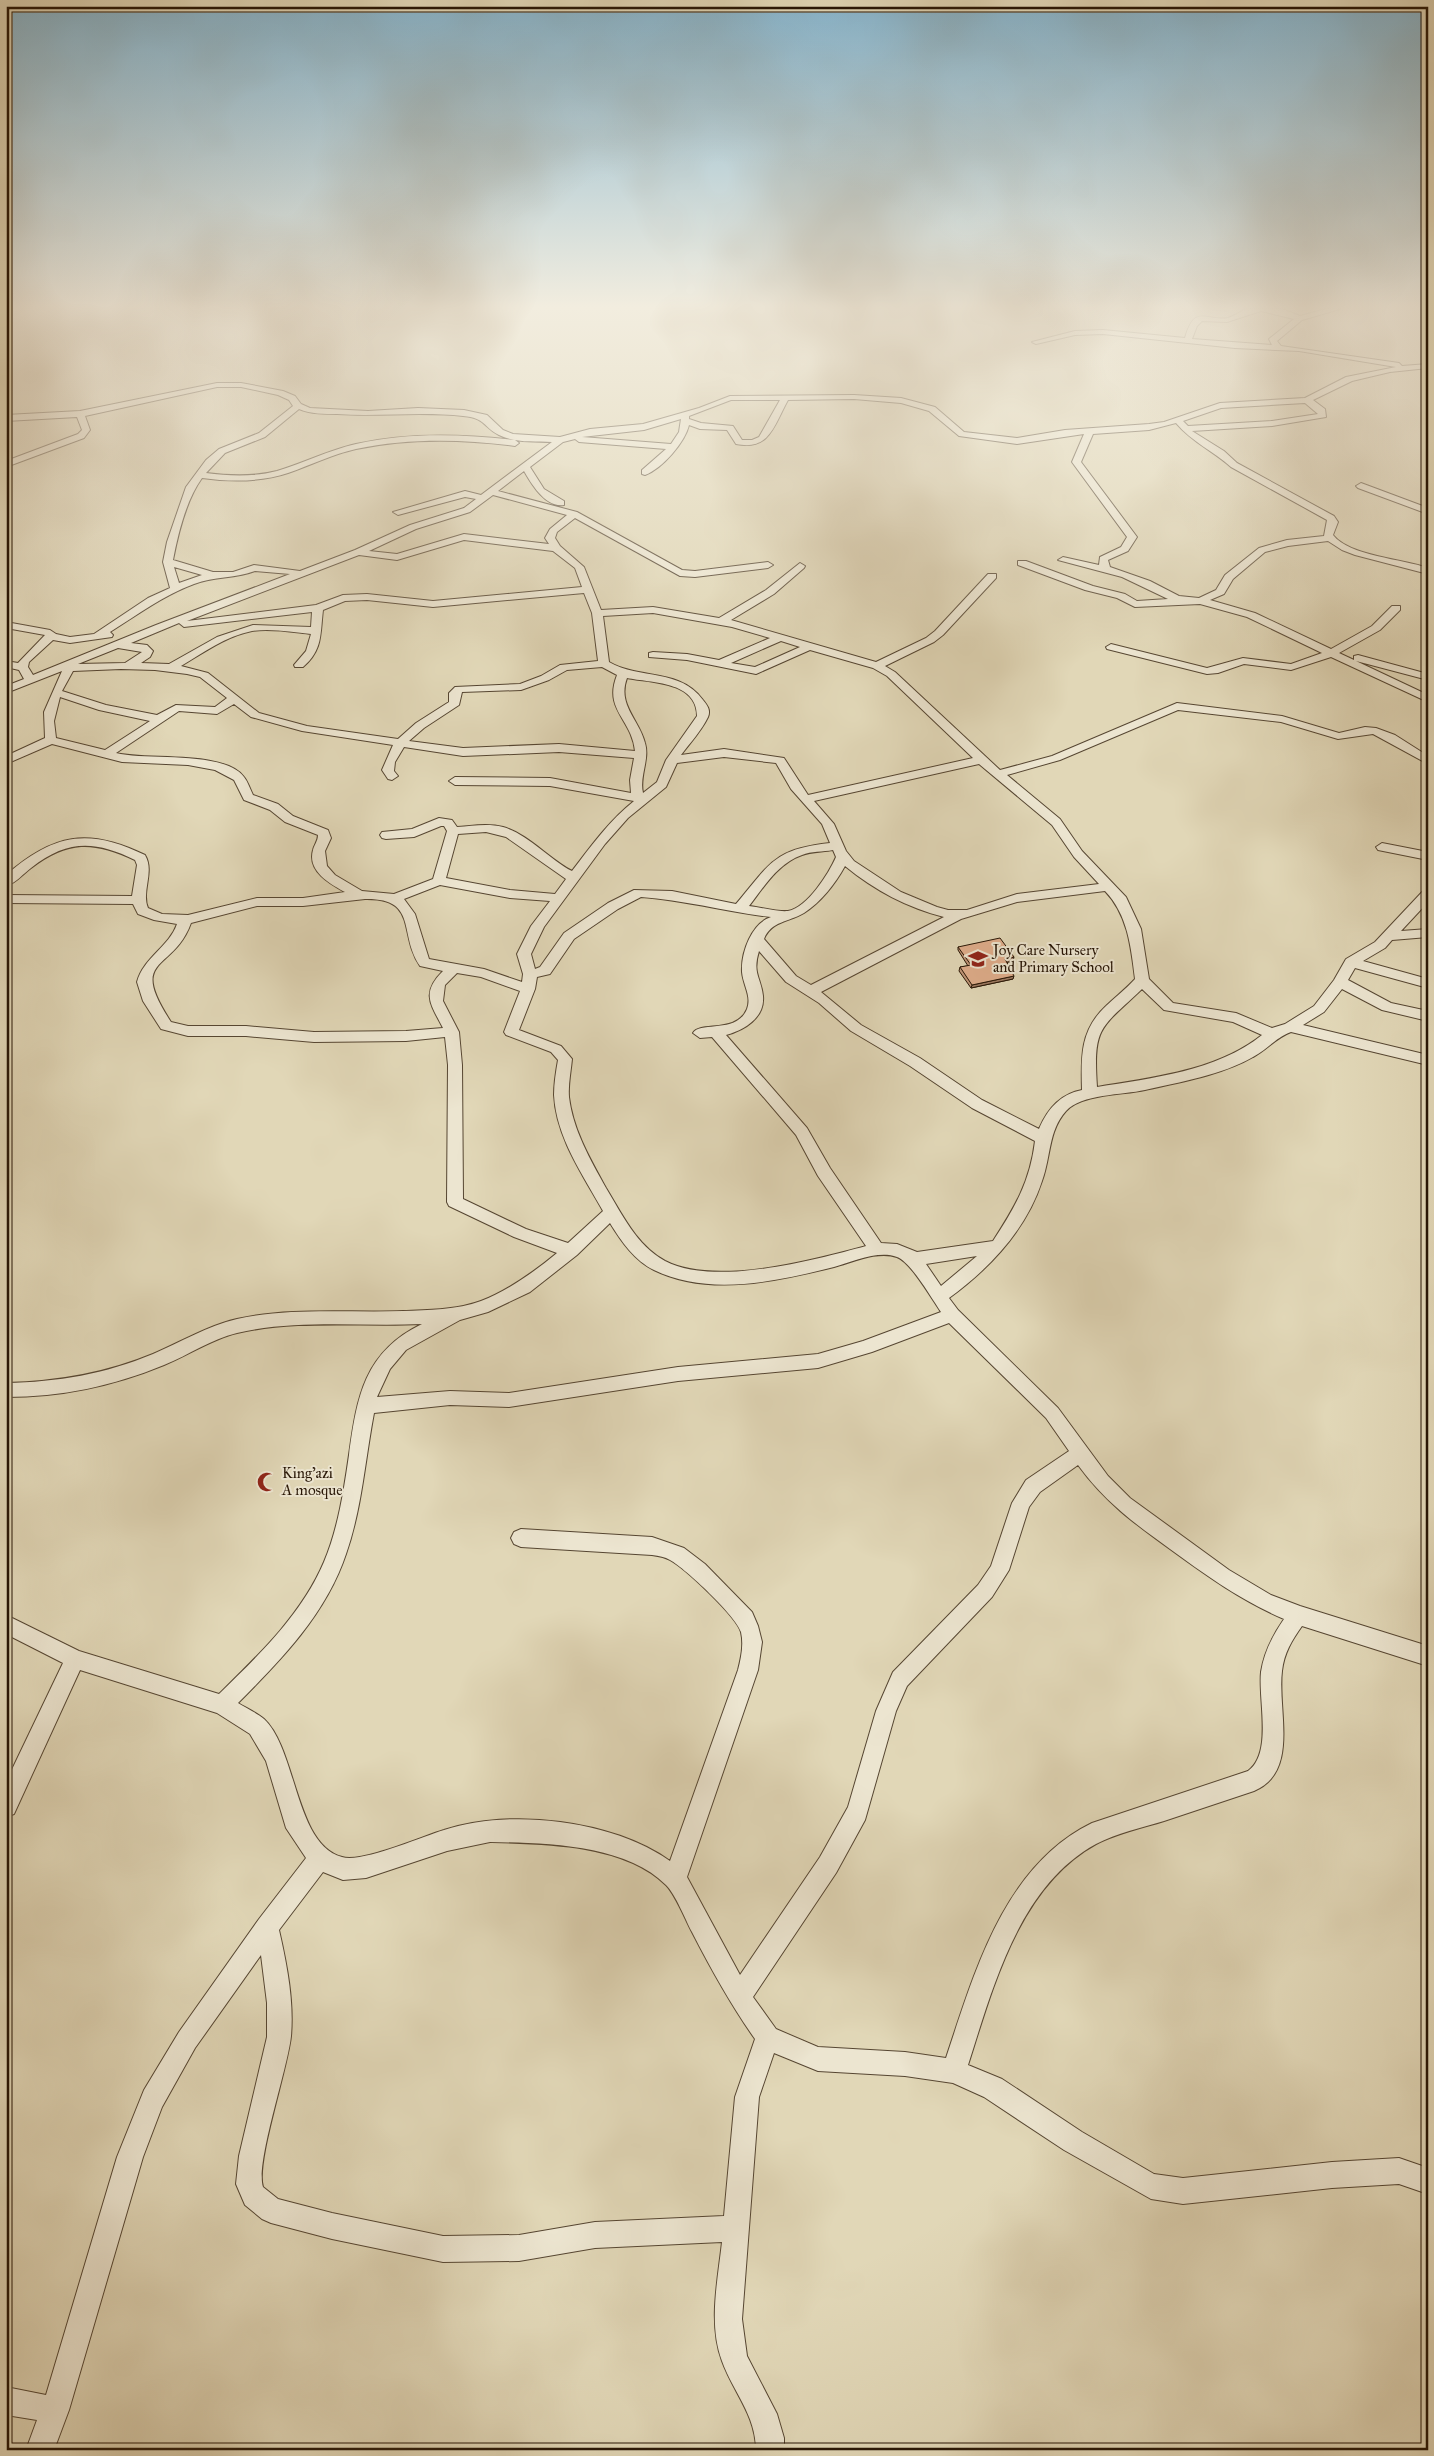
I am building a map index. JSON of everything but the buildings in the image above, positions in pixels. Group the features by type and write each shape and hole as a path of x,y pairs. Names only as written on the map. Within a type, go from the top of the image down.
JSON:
{"street":[{"path":"6,464 81,436 86,430 84,424"},
{"path":"175,588 168,562 172,542 188,496 200,475 209,462 222,451 262,435 276,424"},
{"path":"492,424 506,435 672,447"},
{"path":"6,690 65,668 116,645 299,572 358,552 413,527 467,510 525,465 564,439 590,432 644,427 659,424"},
{"path":"645,472 683,434 684,424"},
{"path":"696,424 700,426 725,427 733,431 739,442 758,442 762,440 770,424"},
{"path":"949,424 957,432 993,439 1018,441 1065,433 1089,433 1149,427 1163,424"},
{"path":"1182,424 1192,436 1221,453 1234,464 1331,518 1333,522 1328,534 1329,538 1336,544 1428,571"},
{"path":"1186,428 1237,424"},
{"path":"1089,433 1076,462 1119,517 1132,537 1131,544 1126,549 1103,559 1105,567"},
{"path":"200,475 224,478 270,475 337,451 382,442 480,439 552,446"},
{"path":"525,465 546,495 579,511 680,574 695,574 768,565"},
{"path":"1361,486 1428,511"},
{"path":"398,512 465,494 488,495 579,511"},
{"path":"579,511 553,531 550,538 556,548 579,567 597,613 604,664"},
{"path":"358,552 397,557 464,537 556,548"},
{"path":"1200,601 1220,592 1229,577 1262,550 1287,543 1329,538"},
{"path":"1063,560 1105,567 1148,584 1168,597 1200,601 1250,615 1428,699"},
{"path":"168,562 213,575 234,575 254,568 299,572"},
{"path":"1022,563 1090,588 1121,596 1135,604 1146,606 1186,600"},
{"path":"721,622 770,592 800,566"},
{"path":"98,635 152,600 175,588 213,575"},
{"path":"877,666 930,640 939,633 972,595 992,576"},
{"path":"160,627 318,608 343,598 367,597 433,604 587,590"},
{"path":"299,665 312,652 318,631 318,608"},
{"path":"1111,647 1172,664 1214,671 1244,662 1296,666 1331,653 1376,628 1396,608"},
{"path":"597,613 653,610 721,622 877,666 902,683 981,760 1056,822 1078,854 1110,886 1120,900 1134,929 1142,980 1169,1007 1236,1018 1272,1034"},
{"path":"6,625 44,630 50,632 51,636 70,640 98,635 143,634"},
{"path":"170,668 232,634 252,628 271,627 318,631"},
{"path":"22,667 31,653 51,636"},
{"path":"719,664 780,638"},
{"path":"116,645 147,649 146,655 126,667"},
{"path":"653,655 687,657 756,670 810,646"},
{"path":"1343,658 1376,661 1428,677"},
{"path":"6,664 22,667 30,680"},
{"path":"392,776 388,772 388,767 399,744 428,718 455,703 455,692 459,689 521,687 545,678 564,667 604,664 623,674 674,681 686,686 704,707 703,716 672,760 662,784 640,799 618,822 538,926 524,954 529,982 510,1032 556,1049 566,1059 562,1096 567,1124 587,1169 612,1212 638,1249 660,1266 679,1274 706,1277 756,1276 793,1271 877,1248 890,1248 906,1253 914,1259 952,1315 1052,1413 1101,1482 1123,1504 1222,1576 1264,1601 1298,1615 1428,1656"},
{"path":"65,668 170,668 204,676 255,715 266,720 306,730 363,736 399,744 463,752 558,748 642,755"},
{"path":"51,740 48,722 49,710 65,668"},
{"path":"623,674 617,689 617,696 621,710 640,743 642,755 634,787 640,799"},
{"path":"56,693 77,698 103,708 159,719"},
{"path":"107,754 180,707 217,711 233,699"},
{"path":"998,774 1056,758 1176,706 1282,719 1338,736 1348,736 1365,731 1377,732 1428,760"},
{"path":"6,761 51,740 107,754 140,759 188,761 232,773 239,778 243,791 248,797 274,807 289,819 324,833 325,838 318,857 321,869 334,880 358,894"},
{"path":"672,760 724,753 780,760 785,764 795,785 805,799 831,830 839,851 871,882 913,902 959,915"},
{"path":"805,799 981,760"},
{"path":"455,781 550,782 640,799"},
{"path":"386,835 414,833 444,822 448,823 453,831 439,881"},
{"path":"453,831 486,828 500,830 510,834 555,867 574,877"},
{"path":"6,882 35,859 60,845 74,841 133,854 141,858 143,865 138,900 143,911 151,915 185,921 196,920 230,908 256,902 301,902 358,894 396,898 439,881 510,894 558,898"},
{"path":"1382,847 1428,856"},
{"path":"739,909 776,867 790,856 798,852 839,851"},
{"path":"700,1033 717,1034 743,1024 750,1017 756,999 749,971 750,959 757,940 767,922 791,915 817,896 829,883 839,851"},
{"path":"811,991 959,915 1003,902 1037,895 1110,886"},
{"path":"396,898 410,916 416,932 420,958 425,963 529,982 545,971 569,936 632,894 648,892 672,894 739,909 791,915"},
{"path":"938,1297 967,1276 998,1246 1021,1210 1034,1183 1040,1163 1043,1138 1051,1119 1062,1105 1077,1096 1144,1085 1215,1067 1249,1053 1272,1034 1290,1027 1319,1009 1340,982 1351,962 1380,945 1428,894"},
{"path":"6,899 138,900"},
{"path":"185,921 182,933 155,961 147,972 144,983 146,992 166,1026 188,1031 246,1031 314,1037 406,1036 452,1032"},
{"path":"1387,936 1428,933"},
{"path":"757,940 791,979 811,991 856,1028 915,1062 976,1104 1043,1138"},
{"path":"1351,962 1428,984"},
{"path":"455,967 439,983 436,992 436,1001 452,1032 455,1065 455,1202 520,1233 571,1250"},
{"path":"1090,1093 1089,1058 1093,1031 1098,1022 1142,980"},
{"path":"1340,982 1387,1007 1428,1016"},
{"path":"1290,1027 1428,1060"},
{"path":"717,1034 802,1132 824,1172 877,1248"},
{"path":"222,1705 274,1654 311,1607 332,1566 356,1473 365,1406 378,1373 394,1352 407,1341 461,1313 516,1292 546,1272 612,1212"},
{"path":"914,1259 998,1246"},
{"path":"6,1390 48,1391 80,1386 120,1375 213,1334 236,1326 277,1320 376,1318 461,1313"},
{"path":"365,1406 421,1400 509,1400 678,1374 818,1361 866,1347 952,1315"},
{"path":"739,1997 828,1865 857,1812 886,1711 900,1679 985,1591 999,1570 1021,1503 1033,1486 1081,1452"},
{"path":"521,1538 652,1546 673,1551 694,1566 742,1615 751,1633 752,1647 746,1673 717,1766 675,1878"},
{"path":"954,2071 990,1964 1019,1909 1048,1867 1076,1843 1114,1825 1254,1780 1264,1773 1269,1763 1272,1737 1270,1681 1274,1657 1298,1615"},
{"path":"6,1624 75,1659 222,1705 257,1727 275,1756 294,1820 319,1859 343,1869 366,1867 446,1840 490,1831 549,1832 607,1843 647,1858 675,1878 739,1997 768,2037 818,2059 905,2064 954,2071 993,2088 1073,2141 1151,2186 1183,2191 1332,2175 1399,2171 1428,2181"},
{"path":"6,1806 75,1659"},
{"path":"40,2450 55,2410 130,2157 153,2099 187,2040 267,1927 319,1859"},
{"path":"267,1927 276,1969 279,2003 278,2037 252,2156 249,2184 254,2196 270,2210 332,2226 425,2245 474,2250 519,2248 595,2235 735,2228"},
{"path":"768,2037 747,2097 735,2228 729,2331 735,2359 762,2411 770,2442 770,2450"},
{"path":"6,2401 55,2410"}],"place":[{"name":"Joy Care Nursery and Primary School","path":"978,959"},
{"name":"King'azi A mosque","path":"267,1482"}]}
